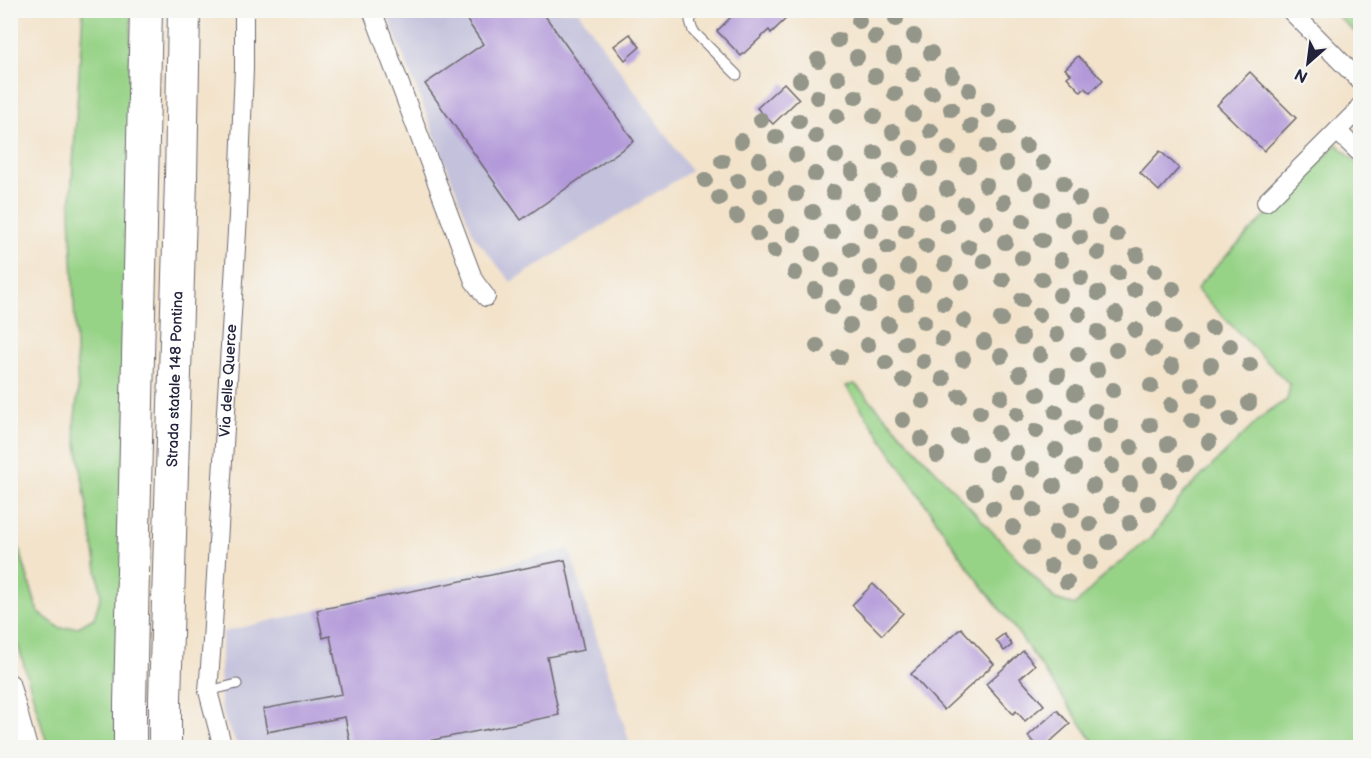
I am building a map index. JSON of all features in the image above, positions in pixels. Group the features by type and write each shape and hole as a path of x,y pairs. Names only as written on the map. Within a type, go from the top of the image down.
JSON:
{"highway":[{"path":"130,747 146,10"},
{"name":"Strada statale 148 Pontina","path":"165,747 165,686 182,179 184,10"}],"street":[{"name":"Via delle Querce","path":"223,747 208,692 238,215 244,69 243,10"},
{"path":"372,10 474,281 486,297"},
{"path":"1290,10 1360,81"},
{"path":"1266,202 1360,106"},
{"path":"1337,131 1360,153"},
{"path":"10,683 28,747"}],"lane":[{"path":"696,10 690,21 693,31 737,75"},
{"path":"208,692 237,684"}],"shaded area":[{"path":"386,11 578,11 691,171 511,282 474,236"},
{"path":"569,549 631,747 241,747 236,742 226,723 221,706 220,669 223,632"}],"green space":[{"path":"83,11 131,11 125,747 48,747 11,621 10,517 38,612 60,628 78,627 94,618 101,595 74,425 78,393 70,212"},
{"path":"1332,11 1360,11 1360,37"},
{"path":"1337,144 1360,166 1360,747 1092,747 1095,744 1018,633 965,563 846,386 855,384 1055,599 1075,605 1109,571 1152,537 1184,493 1267,412 1287,400 1290,385 1197,290 1226,256"}],"building":[{"path":"460,10 541,10 634,141 521,220 425,84 483,44"},
{"path":"733,10 795,10 771,33 769,30 741,56 717,31 735,13"},
{"path":"630,34 640,47 625,60 614,46"},
{"path":"1078,56 1103,80 1090,93 1085,88 1081,92 1067,77 1071,74 1065,69"},
{"path":"1250,72 1296,118 1264,151 1217,105"},
{"path":"784,83 799,99 773,124 757,108"},
{"path":"1160,151 1179,168 1159,191 1140,173"},
{"path":"565,560 584,650 547,657 559,715 428,741 429,748 351,748 345,717 267,732 263,709 342,694 330,636 323,638 317,610"},
{"path":"873,584 903,613 882,635 852,605"},
{"path":"961,628 994,664 944,710 911,674"},
{"path":"1004,634 1012,645 1004,651 996,640"},
{"path":"1023,651 1035,665 1020,678 1044,705 1025,721 1016,711 1013,714 986,684"},
{"path":"1057,710 1070,724 1043,748 1038,748 1028,736"}]}
